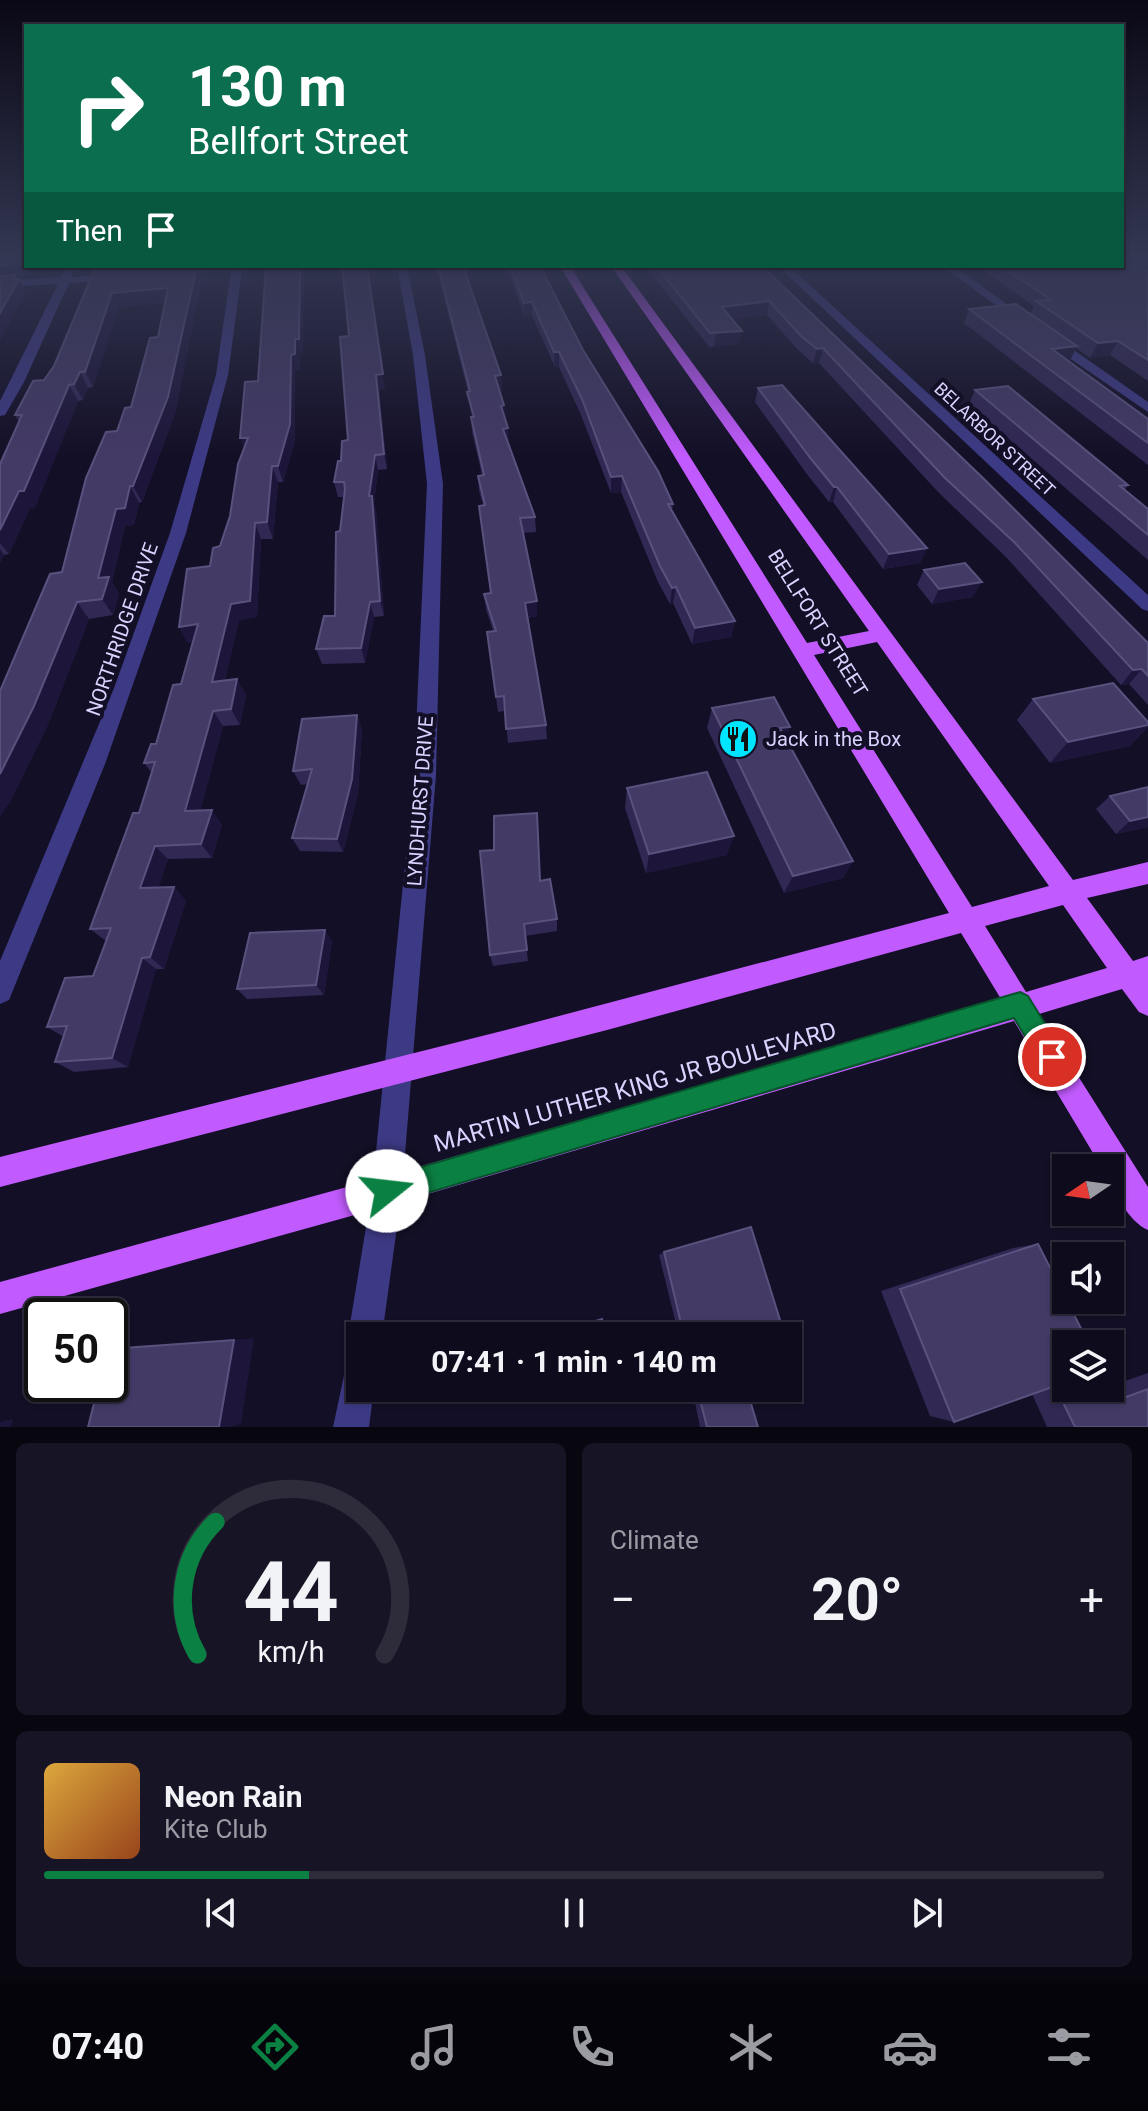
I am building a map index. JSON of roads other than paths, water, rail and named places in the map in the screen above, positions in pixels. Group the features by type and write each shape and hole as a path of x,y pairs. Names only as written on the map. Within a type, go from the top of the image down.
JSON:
{"main road":[{"name":"BELLFORT STREET","path":"600,324 1148,1215"},
{"name":"BELLFORT STREET","path":"657,324 1067,891 1138,972 1148,1003"},
{"path":"801,651 880,635"},
{"path":"0,1172 397,1073 1067,891 1148,873"},
{"name":"MARTIN LUTHER KING JR BOULEVARD","path":"0,1298 387,1191 1138,972"}],"street":[{"path":"0,412 45,324"},
{"name":"NORTHRIDGE DRIVE","path":"0,991 100,758 174,547 223,373 232,324"},
{"name":"LYNDHURST DRIVE","path":"367,1322 387,1191 425,775 435,484 413,324"},
{"name":"BELARBOR STREET","path":"845,324 1148,605"},
{"path":"1029,324 1148,408"},
{"path":"351,1427 355,1402"}],"place":[{"name":"Jack in the Box","path":"738,739"}]}
